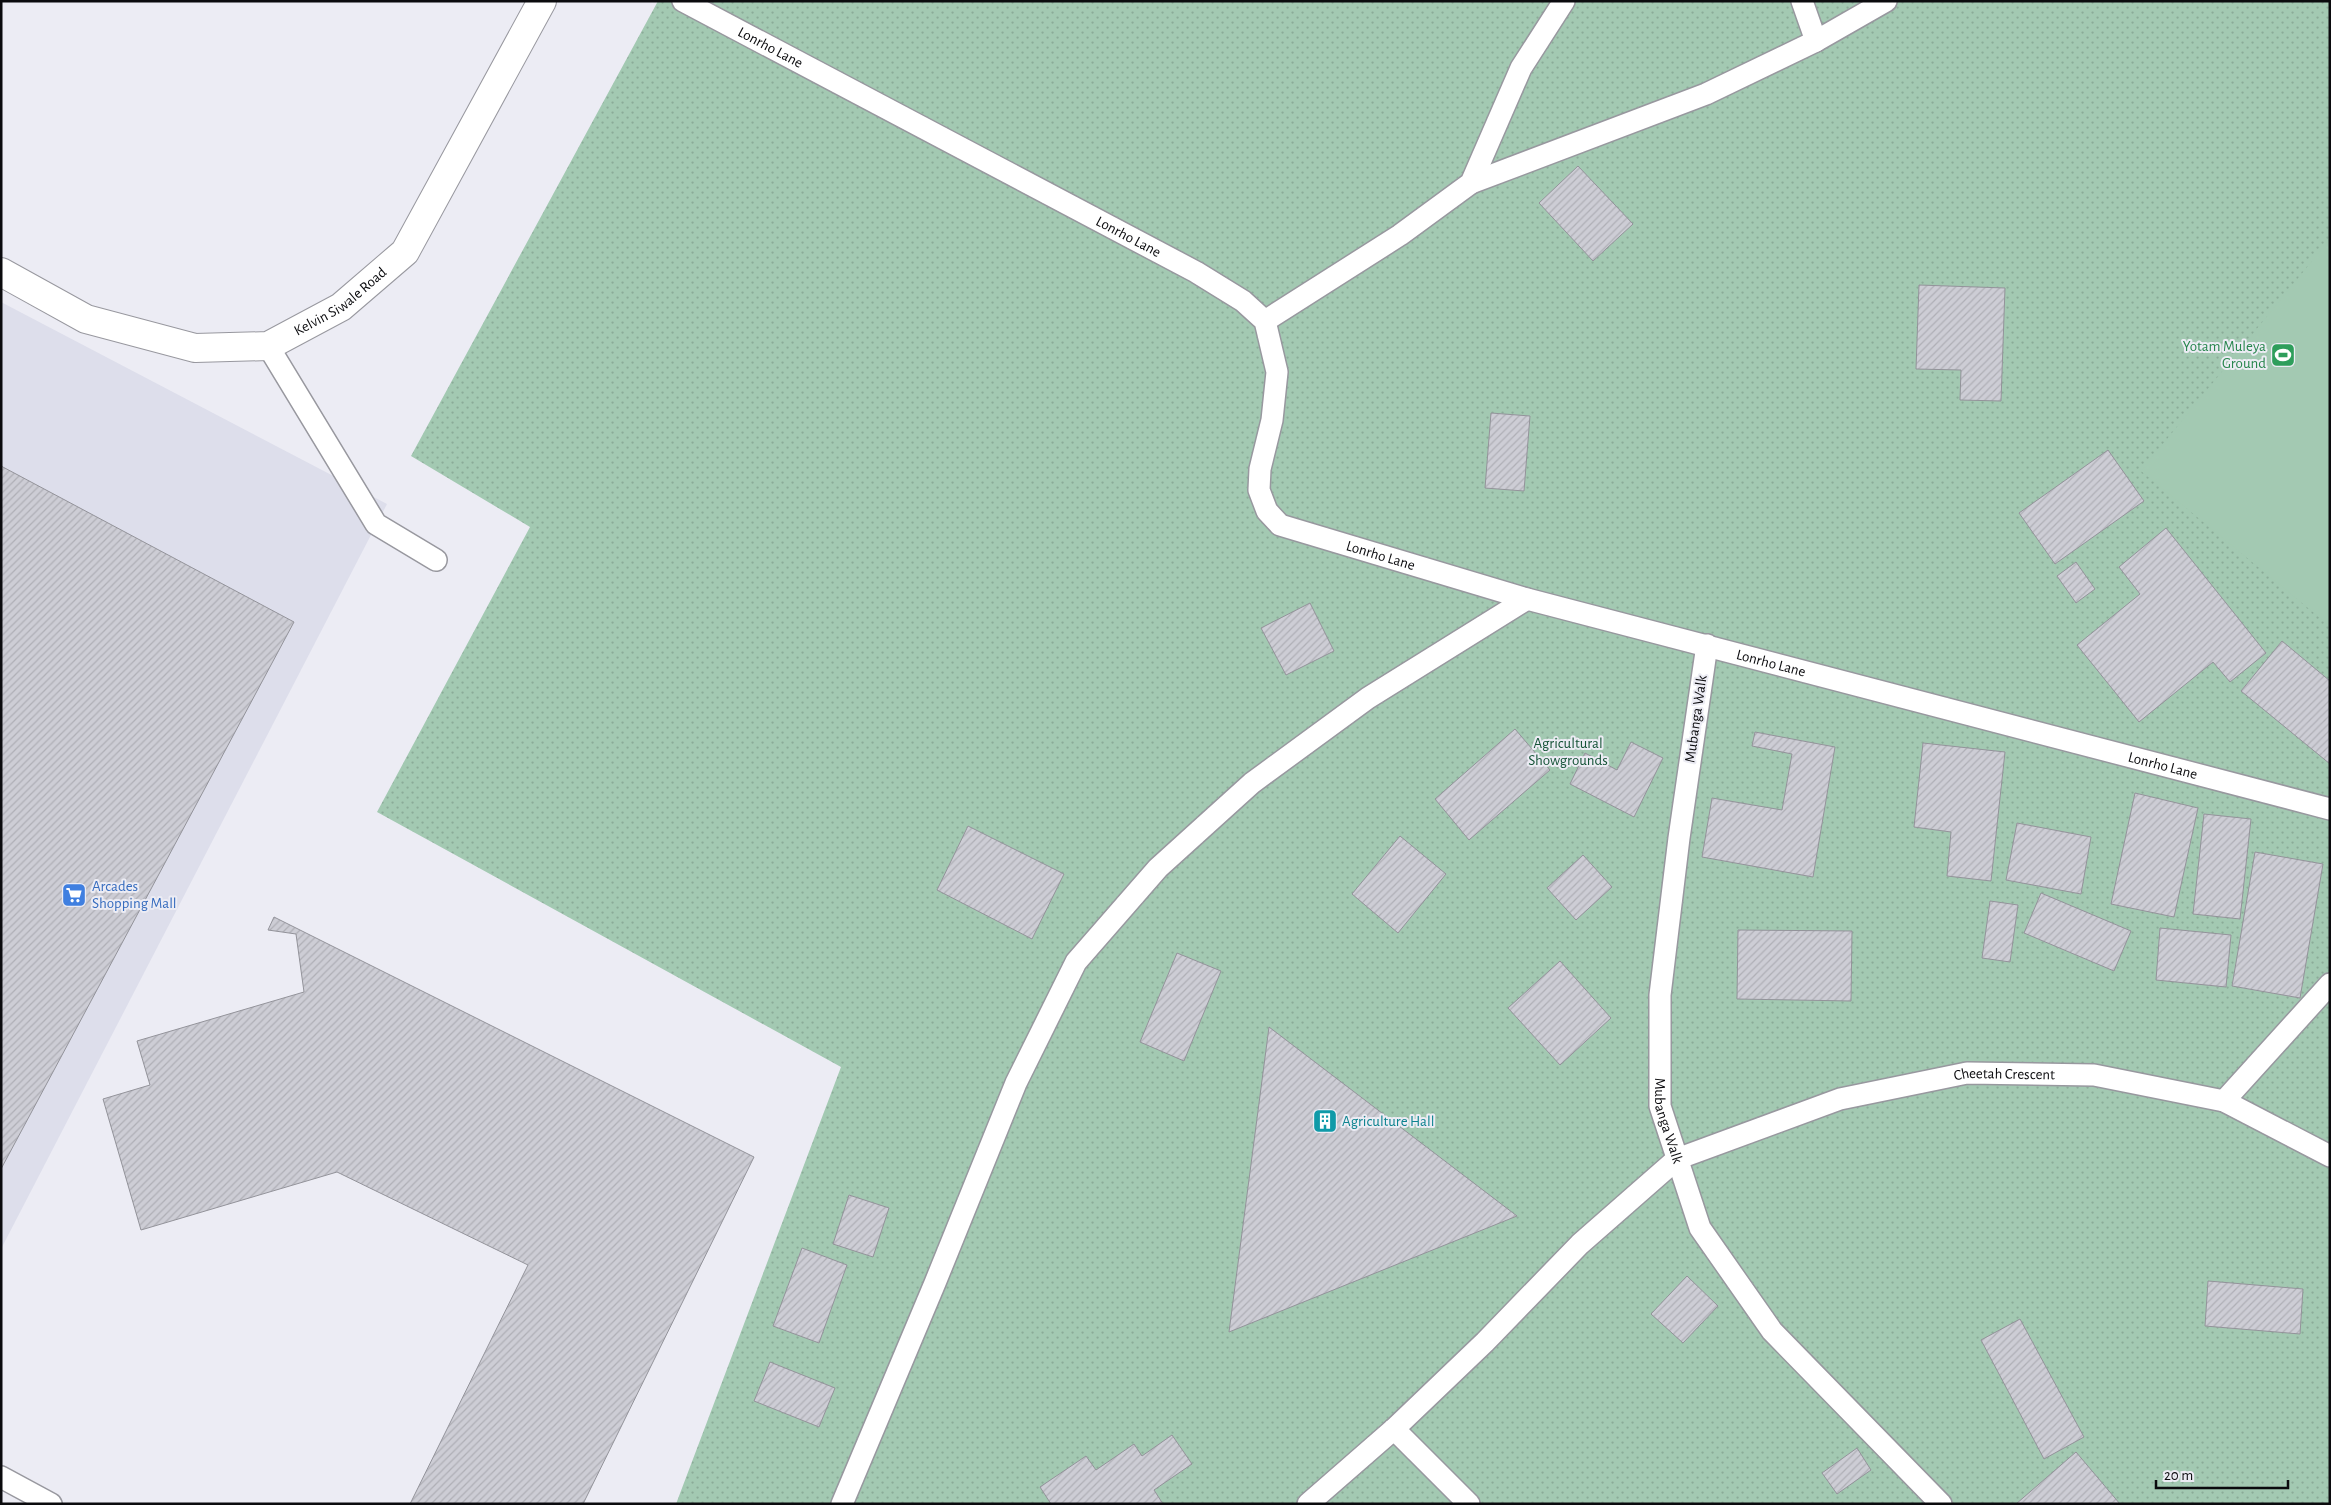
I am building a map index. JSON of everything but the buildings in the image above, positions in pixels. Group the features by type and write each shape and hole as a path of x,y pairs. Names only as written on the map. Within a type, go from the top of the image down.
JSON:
{"street":[{"name":"Kelvin Siwale Road","path":"1,272 86,319 195,348 268,346 341,307 405,252 542,1"}],"lane":[{"name":"Lonrho Lane","path":"683,1 1196,272 1243,301 1265,321 1277,372 1272,420 1260,469 1259,490 1267,511 1280,525 1526,599 2330,809"},
{"path":"1471,183 1521,68 1564,1"},
{"path":"1802,1 1816,41"},
{"path":"1265,321 1400,235 1471,183 1706,94 1816,41 1886,1"},
{"path":"268,346 376,524 436,560"},
{"path":"842,1504 935,1283 1016,1083 1076,962 1158,868 1252,783 1368,698 1526,599"},
{"name":"Mubanga Walk","path":"1707,645 1679,838 1660,995 1660,1106 1700,1228 1772,1331 1940,1504"},
{"path":"2224,1101 2330,984"},
{"name":"Cheetah Crescent","path":"1677,1159 1840,1098 1967,1073 2094,1075 2224,1101 2330,1156"},
{"path":"1308,1504 1394,1429 1485,1342 1580,1244 1677,1159"},
{"path":"1394,1429 1469,1504"},
{"path":"1,1477 51,1504"}],"shaded area":[{"path":"1,302 387,504 1,1249"}],"green space":[{"name":"Agricultural Showgrounds","path":"658,1 2330,1 2330,1504 676,1504 841,1067 377,812 530,527 411,456"},
{"name":"Yotam Muleya Ground","path":"2330,239 2330,626 2141,471"}],"place":[{"name":"Yotam Muleya Ground","path":"2283,355"},
{"name":"Arcades Shopping Mall","path":"74,895"},
{"name":"Agriculture Hall","path":"1325,1121"}]}
